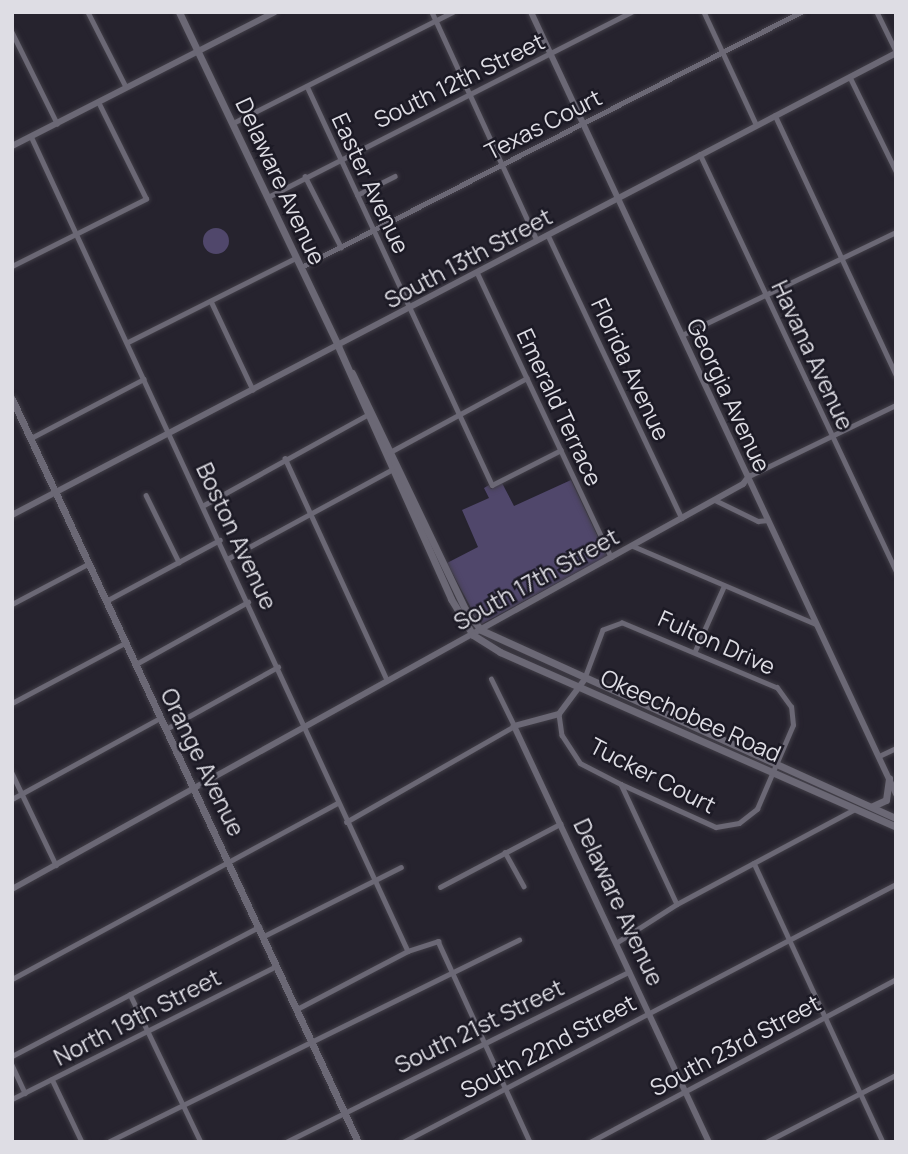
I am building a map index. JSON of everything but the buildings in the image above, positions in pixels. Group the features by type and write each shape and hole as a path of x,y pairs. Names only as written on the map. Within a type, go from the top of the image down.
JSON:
{"main road":[{"name":"Delaware Avenue","path":"179,12 465,609 481,630"},
{"name":"Orange Avenue","path":"12,399 358,1142"},
{"name":"Delaware Avenue","path":"370,413 391,470 458,614 473,635"},
{"name":"Okeechobee Road","path":"481,630 896,818"},
{"name":"Okeechobee Road","path":"473,635 500,652 896,827"},
{"path":"872,806 886,800 889,778"}],"street":[{"path":"89,12 126,87"},
{"path":"12,146 275,12"},
{"path":"432,12 537,241"},
{"path":"233,123 453,12"},
{"name":"Georgia Avenue","path":"531,12 896,794"},
{"name":"South 12th Street","path":"268,197 631,12"},
{"path":"704,12 756,124"},
{"name":"Texas Court","path":"301,268 801,12"},
{"path":"877,12 896,52"},
{"path":"12,32 57,123"},
{"name":"South 13th Street","path":"12,515 896,52"},
{"path":"850,76 896,171"},
{"name":"Easter Avenue","path":"307,86 492,485 561,450"},
{"path":"12,266 146,199 98,102"},
{"path":"775,114 896,375"},
{"name":"Boston Avenue","path":"31,136 229,558 306,727 305,735 408,951"},
{"name":"Havana Avenue","path":"700,153 896,571"},
{"path":"306,176 341,247"},
{"path":"357,195 396,176"},
{"path":"681,335 896,232"},
{"name":"Florida Avenue","path":"548,235 682,518"},
{"path":"128,342 296,258"},
{"name":"Emerald Terrace","path":"477,271 611,557"},
{"path":"211,301 253,390"},
{"path":"391,451 527,378"},
{"path":"30,438 145,379"},
{"name":"South 17th Street","path":"12,889 682,518 749,476 896,405"},
{"path":"204,505 370,413"},
{"path":"285,458 387,680"},
{"path":"229,558 391,470"},
{"path":"146,495 179,562"},
{"path":"715,499 758,521 768,520"},
{"path":"105,601 220,540"},
{"path":"632,545 816,624"},
{"path":"12,604 88,564"},
{"path":"695,652 724,586"},
{"path":"135,665 248,602"},
{"name":"Fulton Drive","path":"585,679 596,642 611,626 634,625 785,694 793,725 775,774"},
{"path":"12,703 125,643"},
{"path":"166,729 278,667"},
{"name":"Delaware Avenue","path":"491,679 709,1142"},
{"path":"346,822 514,726 559,714 585,679"},
{"name":"Tucker Court","path":"559,714 562,735 580,763 716,827 727,827 757,809 775,774"},
{"path":"12,799 160,718"},
{"path":"879,756 896,748"},
{"path":"12,773 56,865"},
{"path":"621,784 677,904"},
{"path":"12,979 337,803"},
{"path":"616,943 677,904 853,810"},
{"path":"440,887 561,823"},
{"path":"505,852 524,886"},
{"path":"754,863 883,1142"},
{"path":"264,936 401,867"},
{"name":"South 22nd Street","path":"403,1142 896,884"},
{"path":"12,1056 259,927"},
{"path":"108,1142 519,940"},
{"path":"297,1009 408,951 438,941 486,1040 530,1142"},
{"name":"North 19th Street","path":"12,1099 277,965"},
{"name":"South 21st Street","path":"286,1142 486,1040 630,972"},
{"name":"South 23rd Street","path":"590,1142 896,979"},
{"path":"130,994 201,1142"},
{"path":"12,1065 25,1093"},
{"path":"766,1142 896,1075"},
{"path":"52,1079 82,1142"}],"shaded area":[{"path":"216,228 225,232 229,241 225,250 216,254 207,250 203,241 207,232"},
{"path":"571,480 607,556 480,625 447,563 478,547 462,510 489,498 484,488 489,485 491,489 502,483 514,506"}]}
